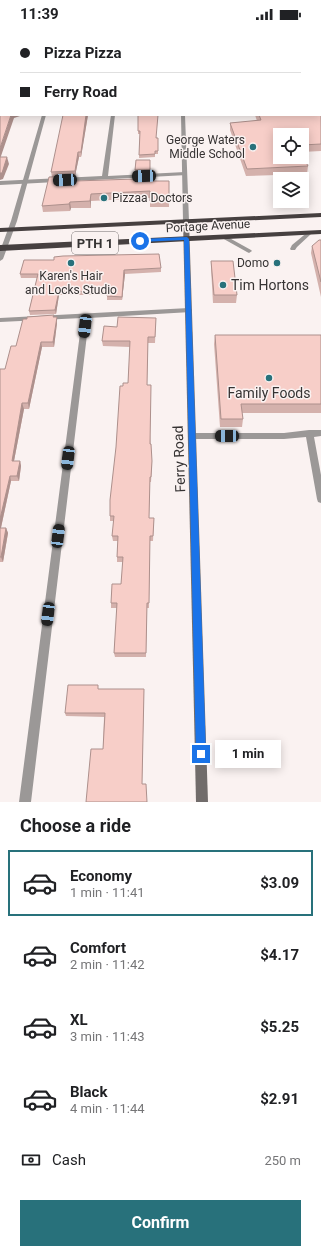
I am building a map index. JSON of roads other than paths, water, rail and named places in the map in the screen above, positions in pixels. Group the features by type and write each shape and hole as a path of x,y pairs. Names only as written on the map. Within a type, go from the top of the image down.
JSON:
{"highway":[{"name":"Portage Avenue","path":"0,230 321,215"},
{"name":"Portage Avenue","path":"2,248 321,232"}],"main road":[{"name":"Ferry Road","path":"186,221 202,802"}],"street":[{"path":"0,259 2,248 11,230 44,116"},
{"path":"105,178 113,116"},
{"name":"Ferry Road","path":"183,116 186,221"},
{"path":"0,183 185,174"},
{"path":"292,249 309,233"},
{"path":"224,237 249,251"},
{"path":"0,320 189,310"},
{"path":"25,802 86,315"},
{"path":"309,433 321,499"},
{"path":"193,436 284,436 321,433"}],"place":[{"name":"George Waters Middle School","path":"253,147"},
{"name":"Pizzaa Doctors","path":"104,198"},
{"name":"Karen's Hair and Locks Studio","path":"71,263"},
{"name":"Domo","path":"277,263"},
{"name":"Tim Hortons","path":"223,285"},
{"name":"Family Foods","path":"269,378"}]}
